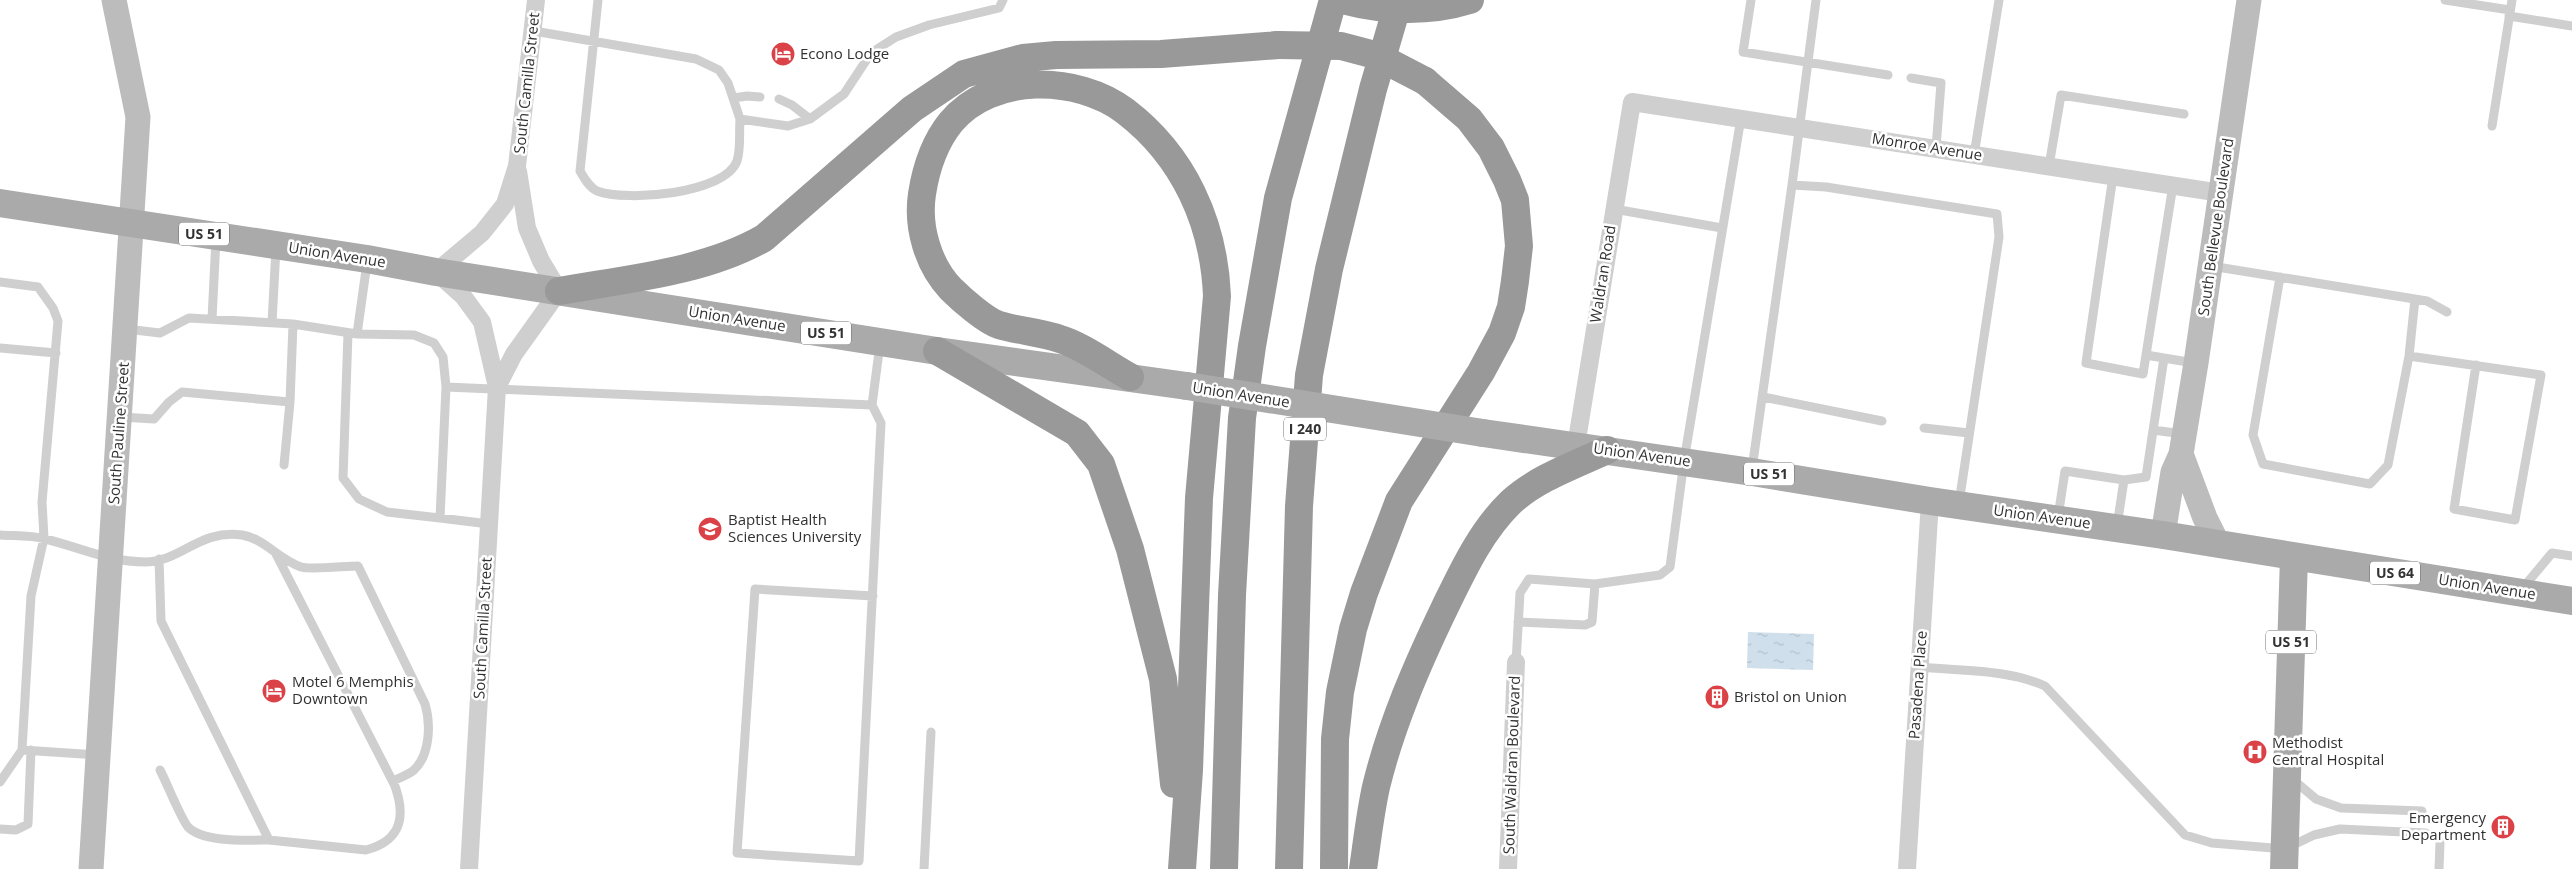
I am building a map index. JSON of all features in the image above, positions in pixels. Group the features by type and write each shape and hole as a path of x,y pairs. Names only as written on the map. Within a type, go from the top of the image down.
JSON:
{"highway":[{"path":"1224,869 1232,595 1242,418 1252,346 1278,198 1333,0"},
{"path":"1342,0 1378,8 1408,9 1433,8 1470,0"},
{"name":"I 240","path":"1289,869 1299,506 1309,375 1331,260 1372,89 1399,0"},
{"path":"559,291 688,266 742,251 764,238 912,109 964,74 1023,58 1056,55 1161,54 1278,45 1340,46 1376,55 1426,81 1469,119 1491,148 1508,180 1516,200 1518,246 1515,281 1511,307 1502,333 1460,406 1399,501 1364,593 1353,628 1340,692 1335,739 1334,869"},
{"path":"1130,377 1062,339 996,324 951,289 935,268 921,224 921,203 930,158 952,121 978,100 1028,84 1080,89 1110,102 1135,119 1161,145 1178,168 1194,195 1204,223 1216,274 1217,296 1200,489 1189,770 1181,869"},
{"path":"937,351 1077,433 1101,464 1130,549 1164,679 1181,869"},
{"path":"1363,869 1376,787 1391,736 1421,660 1468,561 1486,531 1522,494 1607,450"}],"main road":[{"name":"South Pauline Street","path":"91,869 138,117 114,0"},
{"name":"South Bellevue Boulevard","path":"2163,535 2173,472 2183,444 2196,364 2249,0"},
{"name":"Union Avenue","path":"0,203 367,258 436,272 937,351 1130,377 1483,433 1684,461 1930,502 2163,535 2572,601"},
{"name":"South Bellevue Boulevard","path":"2183,444 2205,518 2218,544"},
{"name":"US 51","path":"2285,859 2294,557"}],"street":[{"name":"South Camilla Street","path":"469,869 497,387 482,322 463,296 436,272 482,233 505,204 518,166 536,0"},
{"name":"Monroe Avenue","path":"1632,102 2221,193"},
{"name":"Waldran Road","path":"1576,446 1632,102"},
{"name":"South Camilla Street","path":"497,387 514,354 559,291 541,261 527,228 518,166"},
{"name":"Pasadena Place","path":"1907,869 1930,502"},
{"name":"South Waldran Boulevard","path":"1508,869 1516,662"}],"lane":[{"path":"534,31 593,41 696,59 720,70 728,83 740,119 737,162 721,179 682,192 637,195 597,190 587,183 580,171 593,41 598,0"},
{"path":"740,119 788,126 810,119 844,94 871,53 896,37 929,25 999,8 1003,0"},
{"path":"1751,0 1743,52 1888,75"},
{"path":"1752,472 1816,0"},
{"path":"1974,155 1999,0"},
{"path":"2445,0 2572,26"},
{"path":"2492,126 2512,0"},
{"path":"1911,78 1941,83 1936,148"},
{"path":"2049,166 2061,95 2184,114"},
{"path":"733,98 760,97"},
{"path":"779,100 792,104 810,119"},
{"path":"1516,662 1520,593 1529,579 1595,584 1660,575 1670,567 1684,461 1740,118"},
{"path":"2113,176 2086,364 2143,374 2173,185"},
{"path":"1792,185 1826,187 1998,214 1999,237 1959,505"},
{"path":"1614,209 1722,228"},
{"path":"212,319 216,236"},
{"path":"272,323 276,245"},
{"path":"367,258 353,334 343,478 359,499 387,512 489,524"},
{"path":"2210,266 2415,299 2427,302 2446,312"},
{"path":"2280,277 2253,435 2263,464 2370,484 2388,465 2409,356 2415,299"},
{"path":"0,282 38,287 43,292 58,321 42,502 44,538 31,596 26,750 28,824 16,830 0,829"},
{"path":"126,329 160,333 189,318 212,319 293,324 353,334 414,335 434,343 443,358 446,387 440,518"},
{"path":"284,465 290,402 293,324"},
{"path":"873,596 755,588 737,853 859,860 873,596 881,423 872,405 880,341"},
{"path":"0,348 56,353"},
{"path":"2146,355 2196,364"},
{"path":"2409,356 2476,365 2541,375 2516,520 2454,510 2476,365"},
{"path":"2057,520 2065,471 2124,480 2146,477 2164,358"},
{"path":"446,387 497,387 872,405"},
{"path":"120,417 154,419 169,402 182,392 290,402"},
{"path":"1763,397 1882,421"},
{"path":"1924,428 1969,433"},
{"path":"2153,430 2183,444"},
{"path":"2117,528 2124,480"},
{"path":"0,535 44,538 111,559 147,562 173,556 196,542 226,535 241,535 258,540 276,554 303,568 358,566 425,704 429,717 425,755 413,770 393,781 394,784"},
{"path":"2519,592 2552,553 2572,556"},
{"path":"160,770 188,827 210,837 225,840 268,840 366,850 380,846 398,828 401,804 394,784 276,554"},
{"path":"159,559 161,621 268,840"},
{"path":"1518,622 1585,625 1592,622 1595,584"},
{"path":"1919,667 2003,675 2028,679 2045,686 2185,835 2285,859 2314,835 2340,829 2426,833"},
{"path":"924,869 931,732"},
{"path":"26,750 98,755"},
{"path":"0,782 26,750"},
{"path":"2287,775 2316,799 2341,808 2422,811"},
{"path":"2439,869 2440,843"},
{"path":"830,869 831,859"}],"water":[{"path":"1748,632 1814,634 1813,670 1747,668"}],"place":[{"name":"Econo Lodge","path":"783,54"},
{"name":"Baptist Health Sciences University","path":"710,529"},
{"name":"Motel 6 Memphis Downtown","path":"274,691"},
{"name":"Bristol on Union","path":"1717,697"},
{"name":"Methodist Central Hospital","path":"2255,752"},
{"name":"Emergency Department","path":"2503,827"}]}
